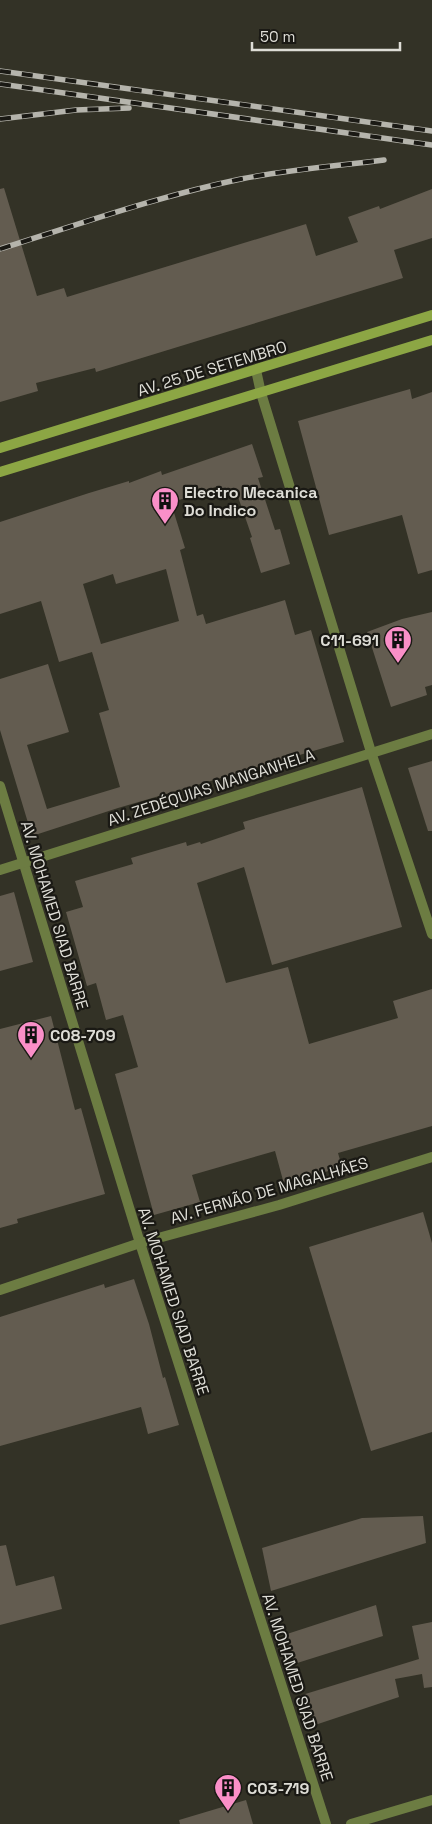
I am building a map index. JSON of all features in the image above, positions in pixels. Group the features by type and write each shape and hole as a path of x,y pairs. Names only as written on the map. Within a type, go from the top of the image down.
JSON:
{"main road":[{"name":"AV. 25 DE SETEMBRO","path":"0,448 432,315"},
{"path":"0,472 432,340"}],"street":[{"path":"256,370 261,393 371,752 432,934"},
{"name":"AV. ZEDÉQUIAS MANGANHELA","path":"0,870 432,734"},
{"name":"AV. MOHAMED SIAD BARRE","path":"0,786 140,1243 326,1824"},
{"name":"AV. FERNÃO DE MAGALHÃES","path":"0,1290 140,1243 279,1205 432,1157"},
{"path":"351,1824 432,1800"}],"building":[{"path":"4,188 37,296 64,288 67,297 306,224 316,256 358,242 348,217 379,206 380,209 432,189 432,238 394,250 403,278 96,372 95,368 36,383 38,391 0,402 0,189"},
{"path":"410,389 412,399 432,392 432,570 418,574 402,515 329,535 298,421"},
{"path":"252,444 263,477 258,478 275,530 280,529 290,564 261,573 250,538 252,537 236,491 222,496 218,486 171,503 185,548 180,550 197,616 203,614 206,624 285,600 295,635 311,630 344,742 118,808 32,836 0,730 0,679 48,664 69,732 27,745 47,809 120,787 99,713 109,710 92,652 59,662 41,601 0,614 0,522 89,493 129,481 129,483 161,471 162,475","holes":["166,569 179,621 101,644 83,584 113,574 116,584"]},
{"name":"C11-691","path":"432,612 432,685 425,687 427,695 391,707 367,632 402,619"},
{"path":"432,761 432,831 428,831 408,768"},
{"path":"362,787 402,927 272,965 244,867 197,883 226,983 288,967 309,1044 398,1018 393,1001 432,989 432,1126 338,1153 342,1167 284,1184 275,1151 192,1175 200,1202 154,1215 115,1074 138,1067 123,1015 106,1020 96,983 87,986 66,912 83,907 75,881 133,864 131,858 186,842 187,846 200,842 201,844 245,829 243,822"},
{"path":"14,892 33,962 0,971 0,896"},
{"path":"51,1016 75,1110 81,1108 105,1194 17,1219 18,1223 0,1228 0,1029"},
{"path":"423,1212 432,1243 432,1432 371,1451 309,1247"},
{"path":"134,1279 179,1425 148,1434 141,1407 0,1446 0,1317 104,1284 105,1288"},
{"path":"423,1516 426,1543 271,1591 262,1548 362,1518"},
{"path":"6,1545 16,1586 54,1576 62,1609 0,1625 0,1546"},
{"path":"376,1605 383,1636 294,1664 287,1634"},
{"path":"432,1622 432,1687 424,1688 422,1674 395,1679 399,1697 309,1727 302,1695 419,1659 412,1626"},
{"name":"C03-719","path":"246,1800 253,1824 180,1824 179,1820"}],"railway":[{"path":"0,71 432,131"},
{"path":"0,84 432,145"},
{"path":"0,119 76,110 129,108"},
{"path":"0,249 120,211 210,186 276,173 384,160"}],"place":[{"name":"Electro Mecanica Do Indico","path":"165,525"},
{"name":"C11-691","path":"398,664"},
{"name":"C08-709","path":"31,1059"},
{"name":"C03-719","path":"228,1812"}]}
